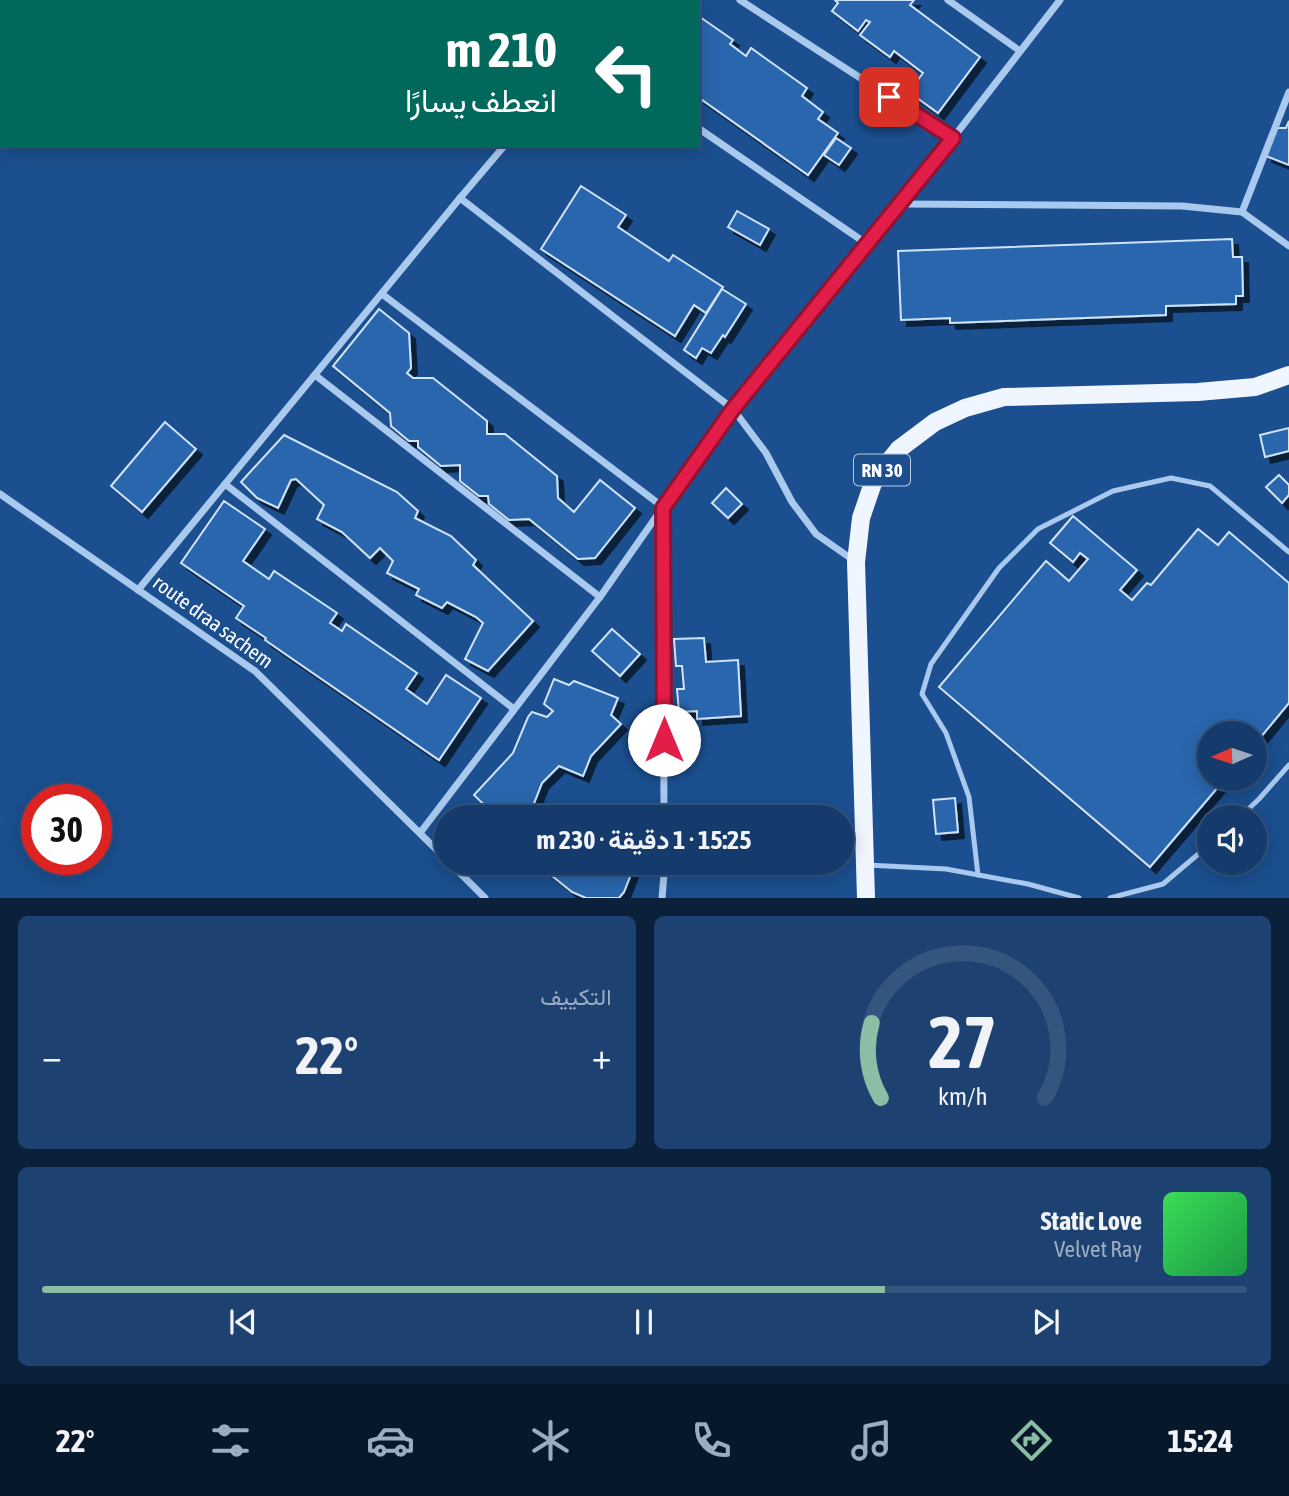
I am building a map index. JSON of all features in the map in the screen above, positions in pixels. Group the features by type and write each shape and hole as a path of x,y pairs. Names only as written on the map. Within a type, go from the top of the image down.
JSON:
{"main road":[{"name":"RN 30","path":"866,898 856,562 861,518 874,480 899,449 935,422 965,408 1004,397 1198,392 1255,387 1289,375"}],"street":[{"path":"740,0 953,138"},
{"path":"948,0 1020,51"},
{"path":"419,833 600,597 733,409 953,138 1060,0"},
{"path":"1242,212 1289,92"},
{"path":"700,129 867,244"},
{"path":"138,590 503,147"},
{"path":"460,198 733,409 766,453 792,502 816,534 856,562"},
{"path":"900,204 1182,206 1242,212 1289,246"},
{"path":"382,294 663,508"},
{"path":"315,375 600,597"},
{"path":"225,485 514,709"},
{"name":"route draa sachem","path":"0,494 255,671 434,847"},
{"path":"663,508 664,805"},
{"name":"route draa sachem","path":"462,875 485,898"},
{"path":"662,898 664,875"}],"lane":[{"path":"978,875 969,797 946,733 922,694 931,664 999,568 1018,548 1038,528 1113,491 1171,478 1210,486 1289,552"},
{"path":"1253,805 1289,765"},
{"path":"1110,898 1163,884 1197,855"},
{"path":"864,865 946,869 1028,884 1079,898"}],"building":[{"path":"835,0 914,0 910,5 980,57 938,113 909,92 923,73 894,51 890,57 860,35 870,22 866,20 858,31 832,11 838,3"},
{"path":"700,17 733,40 730,44 746,56 751,48 807,88 802,96 823,112 818,119 838,133 808,175 700,98"},
{"path":"1289,121 1289,165 1266,156 1277,128 1286,128"},
{"path":"836,138 851,148 839,165 824,155"},
{"path":"581,186 626,215 618,227 669,261 673,255 723,287 706,313 694,305 675,336 541,249"},
{"path":"737,211 769,229 760,245 728,227"},
{"path":"1232,239 1233,257 1242,257 1243,296 1236,296 1236,304 1166,306 1166,315 950,323 950,318 901,320 898,251"},
{"path":"722,289 746,304 711,353 702,348 696,358 684,350"},
{"path":"379,309 409,333 411,368 407,373 413,378 433,378 487,421 487,434 505,434 557,476 558,498 574,512 600,480 635,508 595,558 578,559 529,519 509,520 489,504 488,496 479,496 460,481 460,465 441,466 418,447 418,441 409,441 391,426 390,413 333,366"},
{"path":"165,422 196,449 142,512 111,486"},
{"path":"1289,428 1289,451 1265,457 1260,435"},
{"path":"284,435 397,492 418,511 415,518 451,536 476,560 473,565 533,621 488,671 465,659 483,623 447,602 442,608 416,595 419,589 387,573 393,561 380,548 370,558 342,532 317,519 324,505 296,479 291,480 278,508 257,498 241,482"},
{"path":"1279,475 1289,485 1289,495 1282,503 1266,487"},
{"path":"726,488 742,504 728,518 712,503"},
{"path":"224,501 265,529 243,561 269,579 274,571 337,613 330,623 342,631 346,624 417,673 406,689 427,704 446,675 481,698 439,760 236,618 244,606 181,563"},
{"path":"1073,516 1137,570 1120,590 1132,600 1147,583 1151,585 1198,529 1218,545 1229,532 1289,583 1289,703 1267,730 1267,721 1197,721 1197,791 1215,791 1203,805 1197,805 1197,812 1150,867 939,687 1046,561 1069,581 1088,559 1080,553 1073,562 1050,543"},
{"path":"612,629 640,654 620,676 592,651"},
{"path":"704,638 706,662 738,660 741,716 697,719 697,711 679,712 677,689 684,689 682,666 676,666 674,639"},
{"path":"554,679 569,685 574,681 618,698 611,715 621,724 591,756 583,776 559,766 542,783 533,805 484,805 474,795 513,753 532,712 547,717 553,711 544,704"},
{"path":"955,798 958,832 936,834 933,800"},
{"path":"551,875 631,875 619,898 586,898 572,892"}],"route":[{"path":"664,740 663,508 733,409 953,138 889,97"}]}
